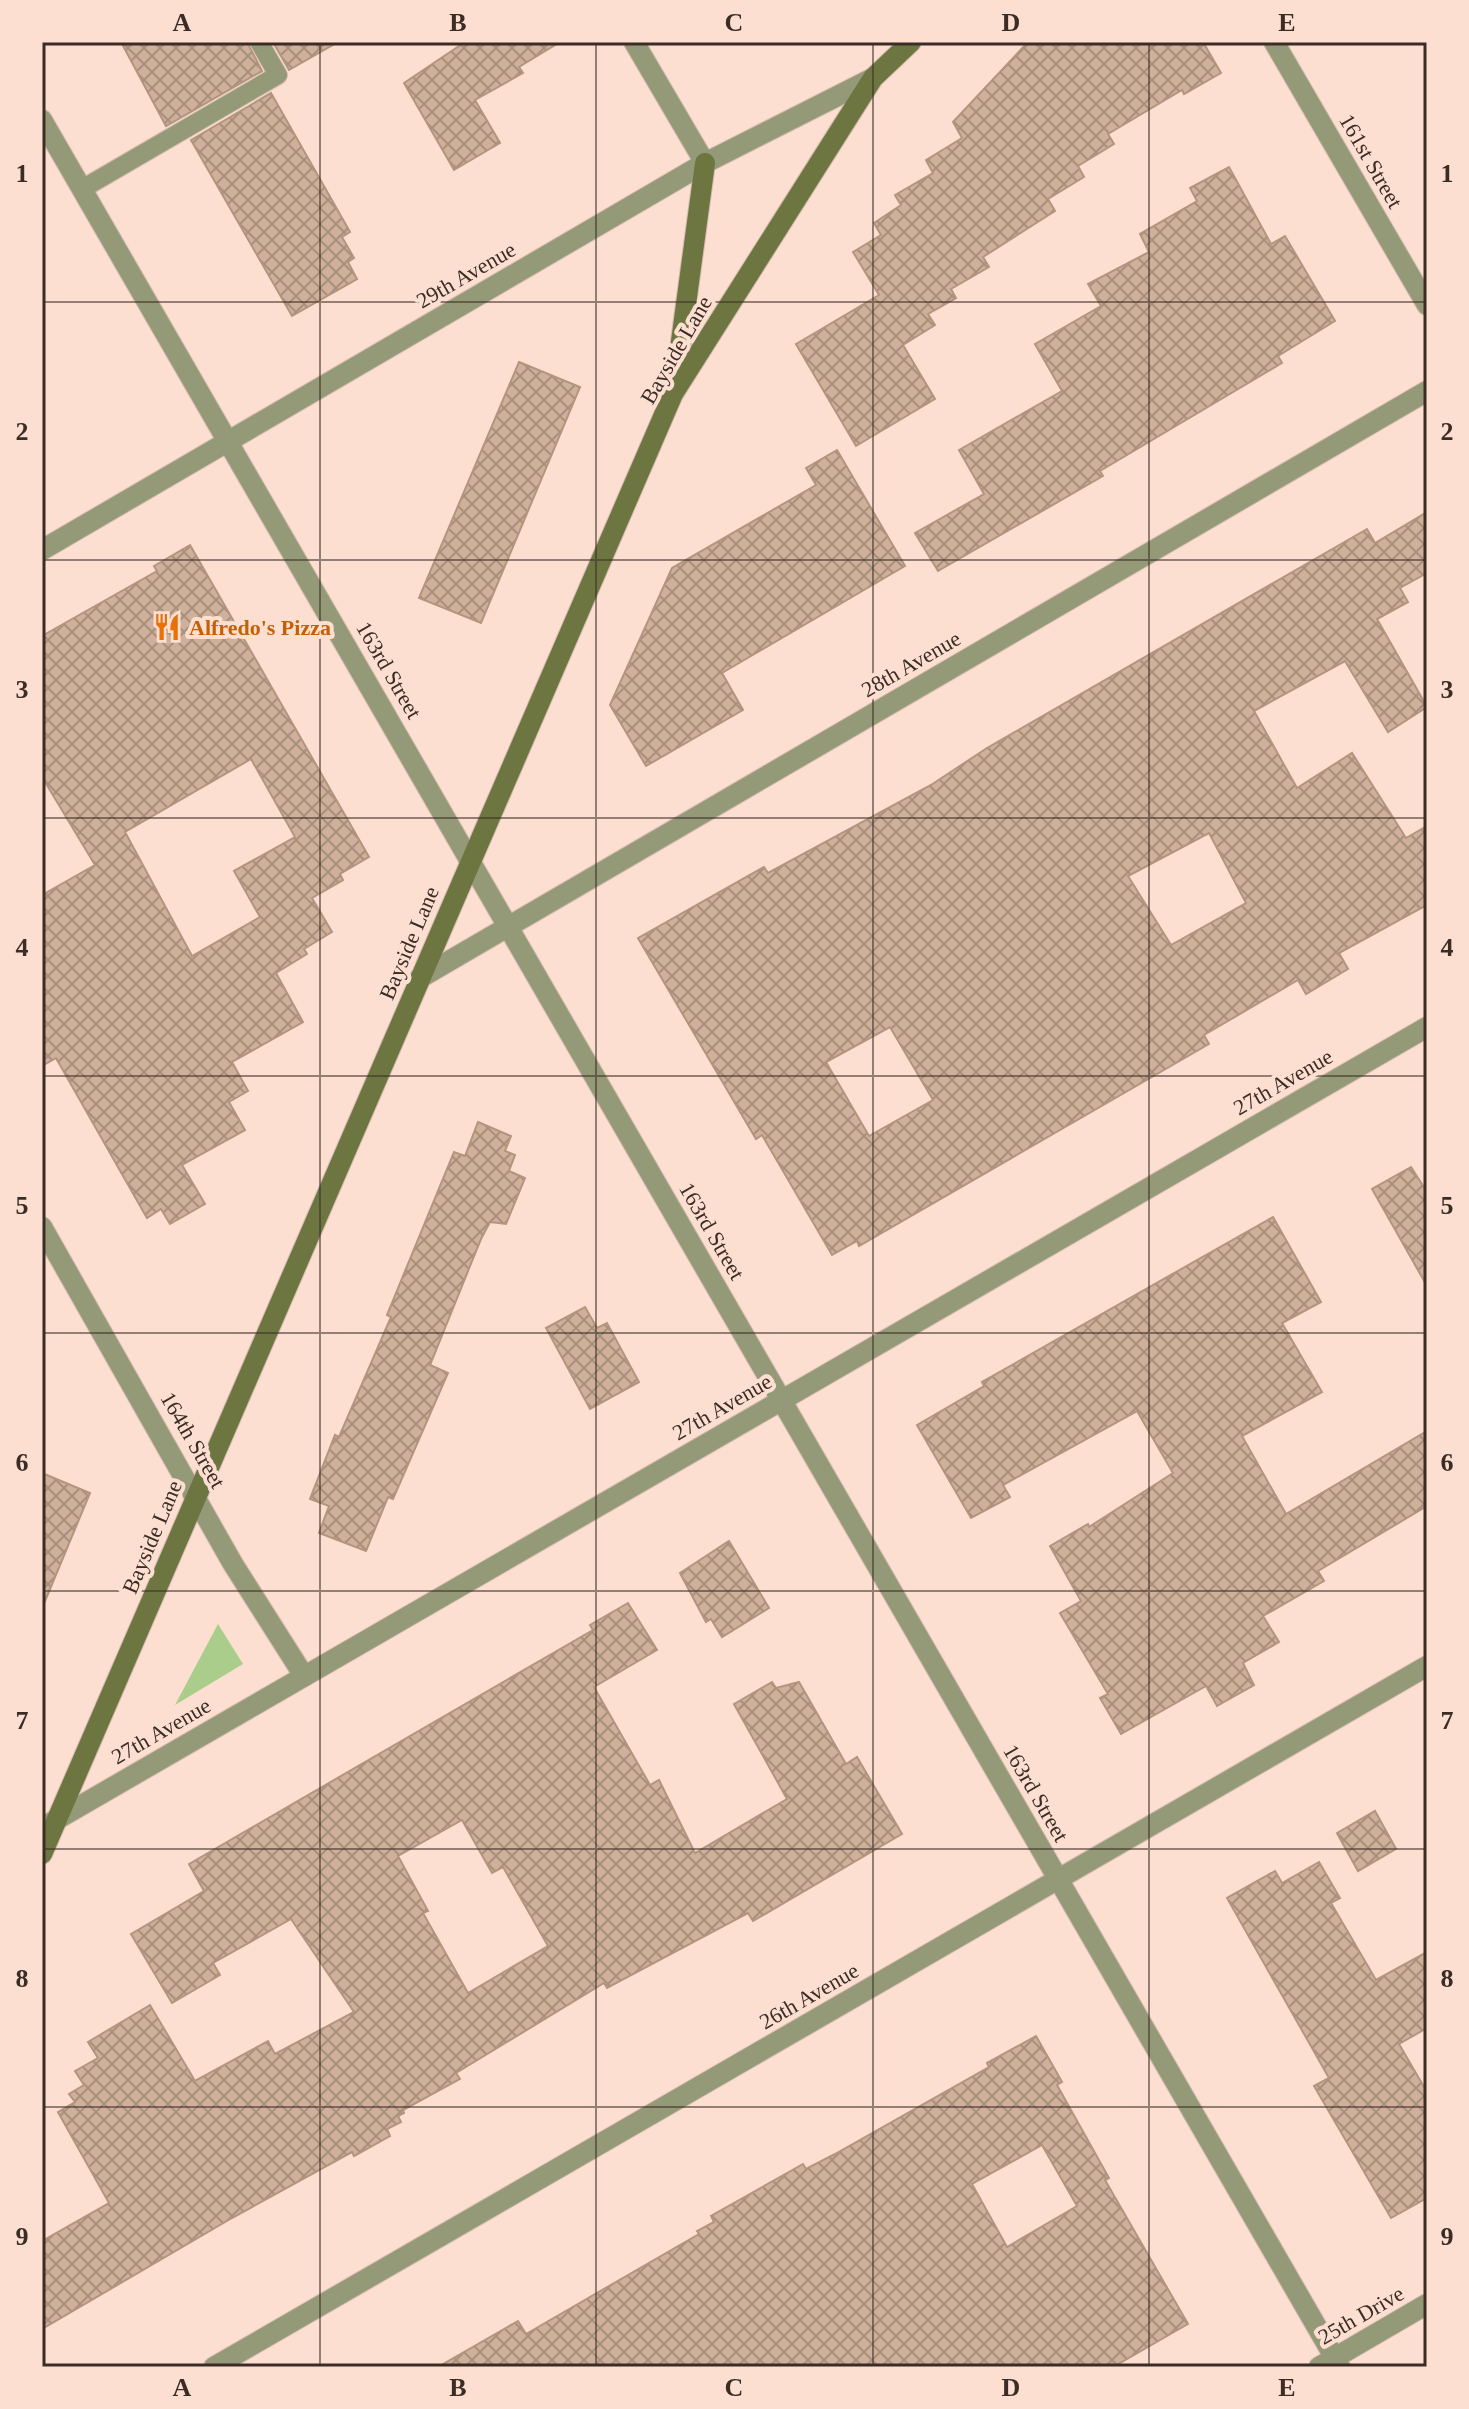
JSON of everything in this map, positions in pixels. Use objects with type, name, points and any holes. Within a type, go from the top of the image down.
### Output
[{"type":"street","points":[[634,42],[705,163],[673,394]]},
{"type":"street","name":"29th Avenue","points":[[42,550],[705,163],[873,78],[911,42]]},
{"type":"street","name":"161st Street","points":[[1274,42],[1427,305]]},
{"type":"street","name":"Bayside Lane","points":[[42,1854],[49,1824],[196,1494],[673,394],[873,78]]},
{"type":"street","name":"163rd Street","points":[[42,120],[1058,1880],[1331,2364]]},
{"type":"street","name":"28th Avenue","points":[[420,978],[1427,391]]},
{"type":"street","name":"27th Avenue","points":[[49,1824],[1427,1027]]},
{"type":"street","name":"164th Street","points":[[42,1227],[233,1564],[304,1676]]},
{"type":"street","name":"26th Avenue","points":[[214,2367],[1427,1666]]},
{"type":"street","name":"25th Drive","points":[[1331,2364],[1427,2304]]},
{"type":"lane","points":[[82,189],[278,75],[259,42]]},
{"type":"green space","points":[[218,1624],[243,1664],[175,1705]]},
{"type":"building","points":[[121,42],[247,42],[262,71],[166,126]]},
{"type":"building","points":[[273,42],[338,42],[289,70]]},
{"type":"building","points":[[465,42],[560,42],[519,67],[523,73],[475,100],[500,143],[454,170],[404,83]]},
{"type":"building","points":[[1028,42],[1203,42],[1221,73],[1184,94],[1182,90],[1108,134],[1114,144],[1078,166],[1084,177],[1048,199],[1055,211],[983,257],[989,267],[951,289],[956,298],[928,314],[935,325],[903,345],[935,399],[856,446],[796,344],[879,295],[853,252],[881,235],[874,223],[901,205],[895,195],[933,173],[926,160],[962,138],[953,122]]},
{"type":"building","points":[[271,93],[350,232],[342,237],[354,258],[348,262],[357,279],[292,316],[191,140]]},
{"type":"building","points":[[1229,167],[1271,244],[1285,236],[1335,321],[1278,356],[1282,363],[1100,471],[1103,476],[938,571],[915,533],[984,494],[959,450],[1062,391],[1035,344],[1101,306],[1088,284],[1149,252],[1140,234],[1197,201],[1190,188]]},
{"type":"building","points":[[519,362],[580,387],[481,623],[419,598]]},
{"type":"building","points":[[837,450],[905,566],[722,673],[743,710],[646,766],[610,705],[672,568],[816,485],[806,468]]},
{"type":"building","points":[[1427,512],[1427,573],[1400,588],[1408,602],[1377,619],[1427,707],[1388,732],[1345,661],[1254,711],[1297,788],[1352,753],[1406,838],[1427,826],[1427,905],[1339,953],[1348,969],[1306,994],[1298,980],[1204,1035],[1209,1044],[859,1246],[857,1241],[832,1255],[762,1135],[756,1139],[638,938],[764,867],[768,873],[931,785],[987,748],[1367,529],[1375,543]],"holes":[[[1209,833],[1246,903],[1171,945],[1128,876]],[[890,1027],[933,1100],[869,1136],[826,1062]]]},
{"type":"building","points":[[190,545],[369,857],[340,874],[343,880],[312,898],[332,932],[304,949],[307,954],[276,973],[303,1022],[232,1062],[248,1091],[229,1102],[245,1130],[182,1165],[205,1204],[170,1224],[161,1209],[147,1218],[56,1058],[42,1066],[42,895],[95,865],[42,777],[42,636],[157,571],[154,566]],"holes":[[[251,759],[295,837],[234,871],[260,917],[192,956],[125,832]]]},
{"type":"building","points":[[478,1122],[511,1136],[505,1151],[515,1155],[509,1171],[525,1178],[506,1224],[490,1222],[481,1239],[430,1365],[448,1373],[393,1499],[388,1497],[366,1551],[319,1533],[329,1506],[310,1499],[335,1435],[339,1437],[391,1317],[387,1315],[454,1152],[465,1156]]},
{"type":"building","points":[[1411,1167],[1427,1192],[1427,1286],[1372,1189]]},
{"type":"building","points":[[1273,1217],[1321,1302],[1282,1323],[1322,1392],[1242,1436],[1286,1514],[1427,1431],[1427,1506],[1318,1571],[1324,1581],[1263,1616],[1279,1642],[1243,1663],[1254,1685],[1217,1706],[1206,1686],[1121,1734],[1100,1698],[1108,1694],[1060,1613],[1081,1601],[1050,1546],[1088,1524],[1089,1527],[1173,1473],[1137,1411],[1003,1485],[1010,1497],[971,1518],[917,1425],[984,1386],[982,1382]]},
{"type":"building","points":[[585,1307],[597,1328],[607,1323],[639,1382],[590,1409],[546,1328]]},
{"type":"building","points":[[42,1473],[90,1493],[43,1606],[42,1606]]},
{"type":"building","points":[[729,1541],[769,1608],[722,1637],[711,1619],[706,1622],[680,1573]]},
{"type":"building","points":[[628,1603],[657,1650],[594,1687],[650,1785],[659,1780],[695,1853],[787,1799],[734,1704],[772,1682],[776,1688],[799,1682],[846,1764],[857,1757],[902,1834],[753,1921],[748,1913],[607,1988],[604,1983],[456,2073],[460,2079],[403,2110],[404,2113],[398,2116],[401,2122],[387,2129],[390,2136],[354,2156],[352,2152],[232,2218],[42,2329],[42,2241],[109,2203],[58,2112],[75,2102],[69,2094],[84,2085],[75,2071],[98,2058],[88,2042],[150,2005],[195,2081],[268,2041],[275,2054],[354,2012],[291,1919],[213,1963],[220,1975],[172,2003],[131,1934],[204,1891],[189,1864],[593,1630],[590,1625]],"holes":[[[462,1820],[492,1873],[503,1867],[548,1946],[468,1993],[423,1913],[428,1911],[398,1856]]]},
{"type":"building","points":[[1375,1811],[1396,1849],[1358,1871],[1337,1833]]},
{"type":"building","points":[[1319,1862],[1340,1898],[1331,1903],[1376,1980],[1427,1952],[1427,2028],[1399,2044],[1427,2092],[1427,2198],[1391,2218],[1314,2086],[1329,2078],[1227,1898],[1275,1871],[1282,1883]]},
{"type":"building","points":[[1036,2036],[1062,2082],[1057,2085],[1109,2178],[1105,2180],[1188,2324],[1113,2367],[438,2367],[518,2321],[526,2334],[699,2234],[697,2231],[714,2222],[711,2216],[803,2164],[806,2169],[835,2154],[989,2067],[987,2063]],"holes":[[[1042,2145],[1077,2206],[1007,2247],[972,2184]]]},
{"type":"place","name":"Alfredo's Pizza","points":[[167,627]]}]
